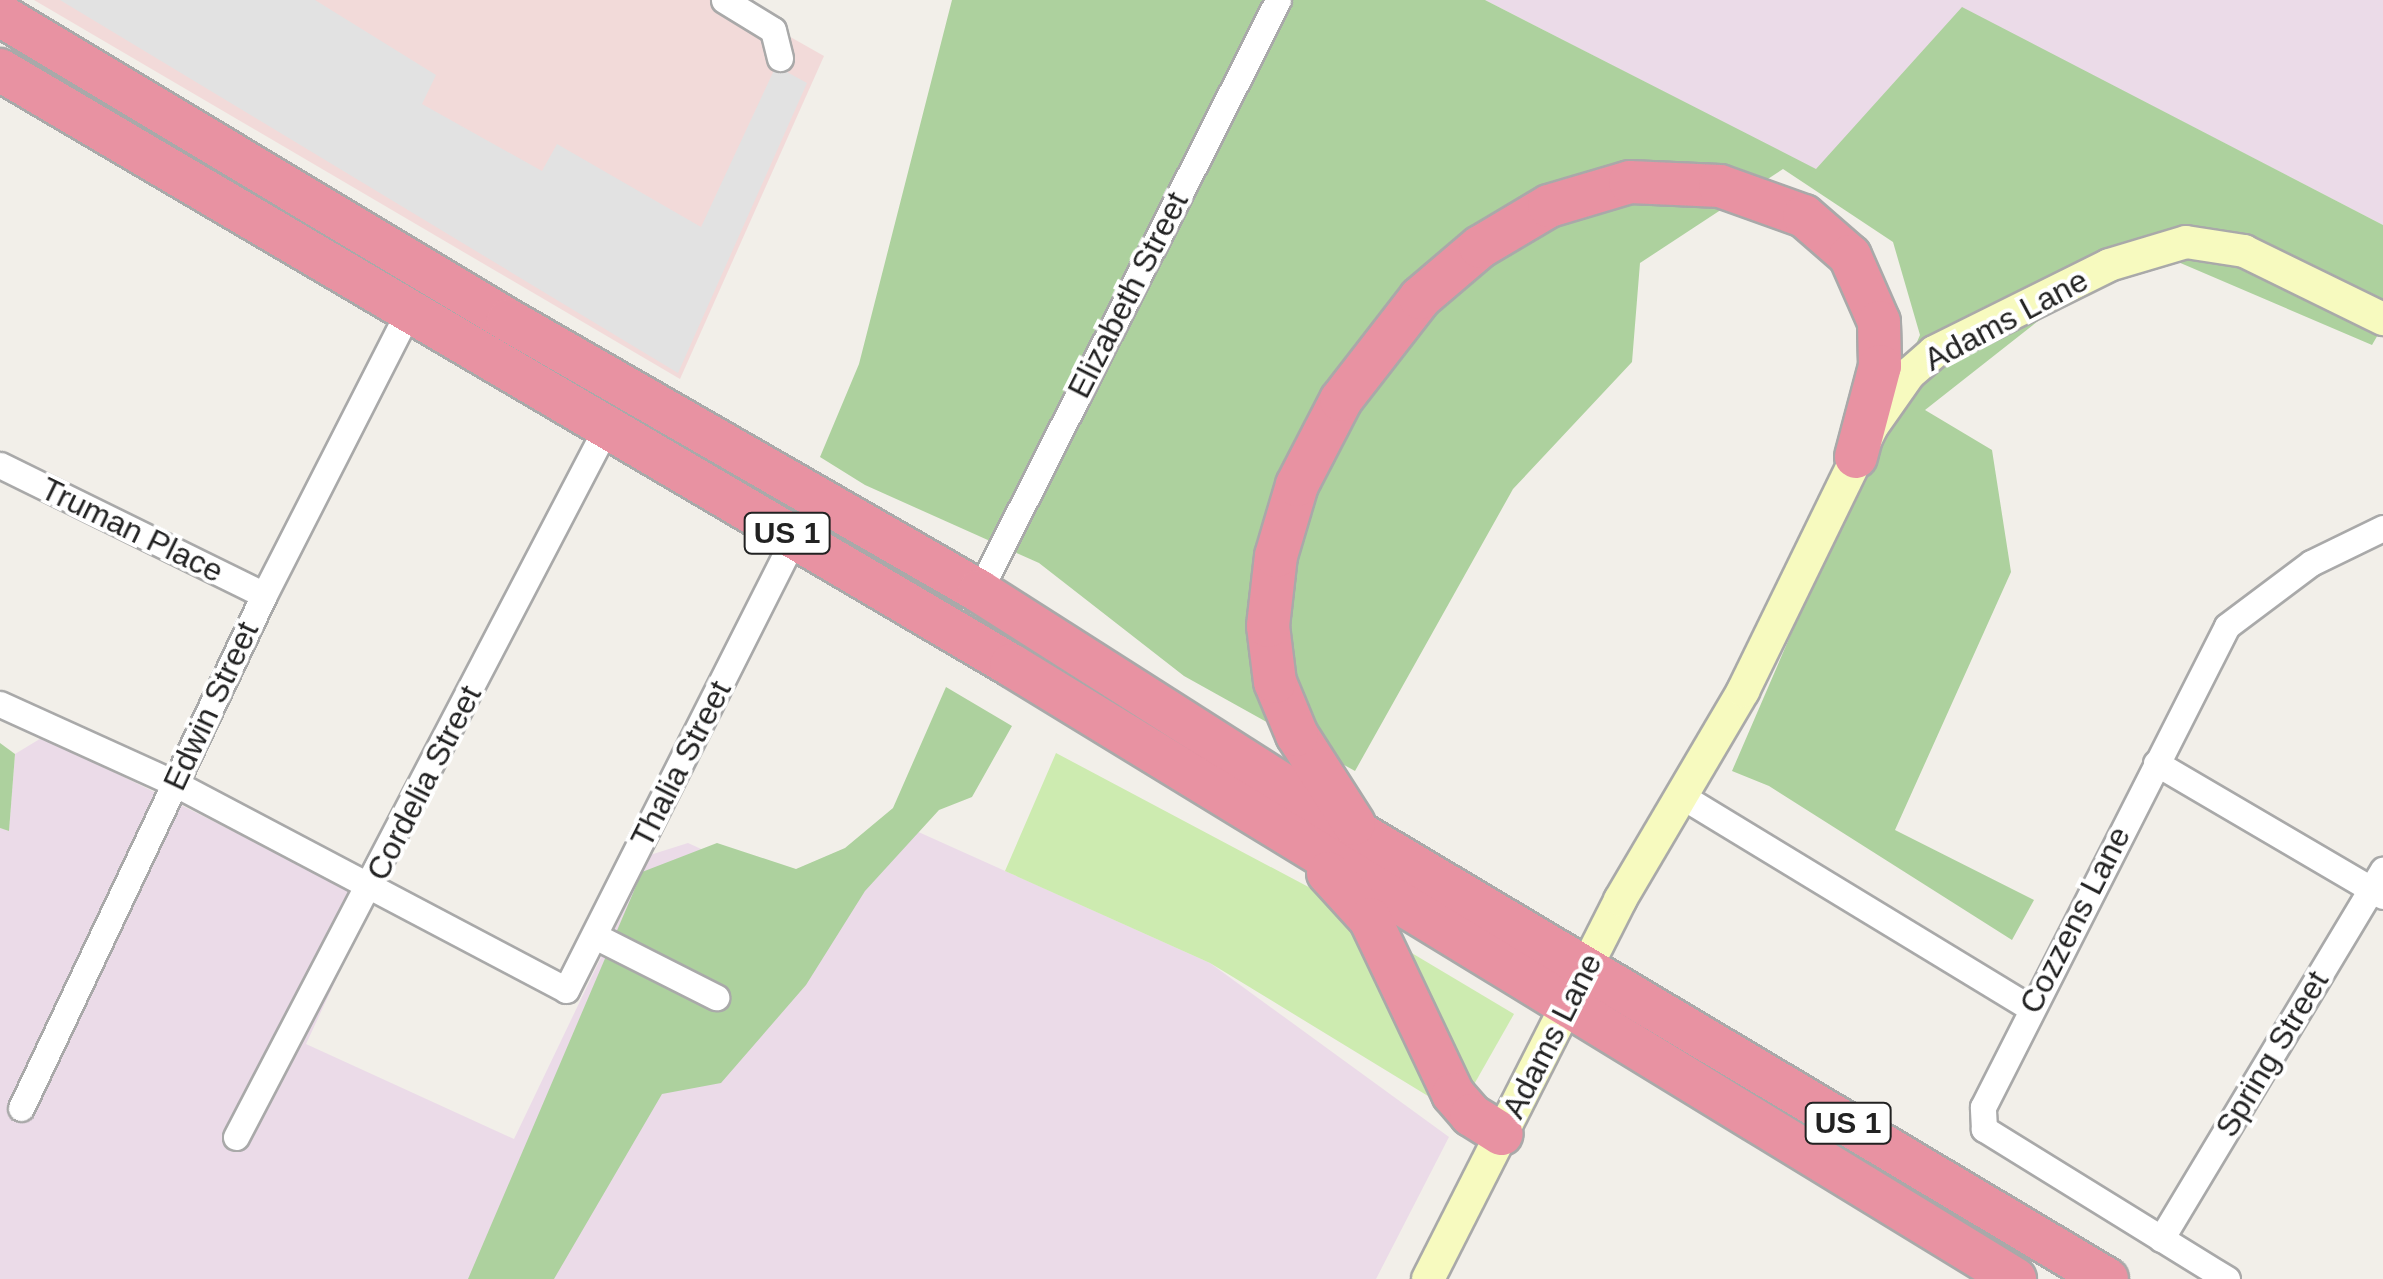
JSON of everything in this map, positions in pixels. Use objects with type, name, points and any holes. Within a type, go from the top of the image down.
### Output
[{"type":"highway","name":"US 1","points":[[0,15],[508,320],[978,590],[1359,833],[2012,1278]]},
{"type":"highway","name":"US 1","points":[[0,70],[410,309],[1284,832],[1579,985],[2107,1279]]},
{"type":"highway","points":[[1359,833],[1297,735],[1276,682],[1268,626],[1276,556],[1297,486],[1340,400],[1412,308],[1480,248],[1548,206],[1630,182],[1720,186],[1804,216],[1850,256],[1879,322],[1880,366],[1856,458]]},
{"type":"highway","points":[[1284,832],[1363,909],[1453,1094],[1502,1134]]},
{"type":"street","points":[[724,0],[773,30],[780,58]]},
{"type":"street","name":"Elizabeth Street","points":[[978,590],[1278,0]]},
{"type":"street","name":"Adams Lane","points":[[1428,1279],[1620,900],[1685,798],[1856,458],[1898,390],[1934,352],[2156,247],[2202,241],[2230,246],[2383,318]]},
{"type":"street","name":"Edwin Street","points":[[22,1108],[264,595],[410,309]]},
{"type":"street","name":"Cordelia Street","points":[[236,1136],[371,886],[607,426]]},
{"type":"street","name":"Truman Place","points":[[0,465],[264,595]]},
{"type":"street","name":"Cozzens Lane","points":[[2226,1279],[1984,1129],[1983,1107],[2226,626],[2247,605],[2311,563],[2383,528]]},
{"type":"street","name":"Thalia Street","points":[[371,886],[566,990],[794,538]]},
{"type":"street","points":[[0,704],[174,783],[371,886]]},
{"type":"street","points":[[2156,763],[2379,884]]},
{"type":"street","points":[[1685,798],[2030,1008]]},
{"type":"street","name":"Spring Street","points":[[2161,1239],[2379,884]]},
{"type":"street","points":[[594,936],[716,997]]},
{"type":"shaded area","points":[[34,0],[725,0],[824,56],[680,379]]},
{"type":"shaded area","points":[[60,0],[315,0],[436,75],[422,104],[542,171],[557,144],[701,227],[776,66],[807,83],[678,373]]},
{"type":"shaded area","points":[[1485,0],[2383,0],[2383,225],[1962,8],[1816,170]]},
{"type":"shaded area","points":[[43,737],[373,900],[306,1044],[514,1139],[650,855],[688,843],[830,908],[914,830],[1210,963],[1449,1137],[1376,1279],[0,1279],[0,828],[9,830],[15,754]]},
{"type":"green space","points":[[952,0],[1485,0],[1816,169],[1962,7],[2383,225],[2383,326],[2372,345],[2136,244],[1925,410],[1992,450],[2011,572],[1895,830],[2034,900],[2012,940],[1769,786],[1732,771],[1920,335],[1893,242],[1783,169],[1640,263],[1632,362],[1513,489],[1355,771],[1184,676],[1039,563],[865,485],[820,457],[859,364]]},
{"type":"green space","points":[[946,687],[1012,726],[972,797],[939,810],[865,891],[806,985],[721,1083],[662,1094],[554,1279],[468,1279],[642,872],[717,843],[796,869],[845,848],[893,808]]},
{"type":"green space","points":[[0,743],[15,754],[9,831],[0,828]]},
{"type":"green space","points":[[1056,753],[1348,908],[1428,1096],[1210,963],[1005,871]]},
{"type":"green space","points":[[1405,949],[1514,1014],[1472,1088]]}]
